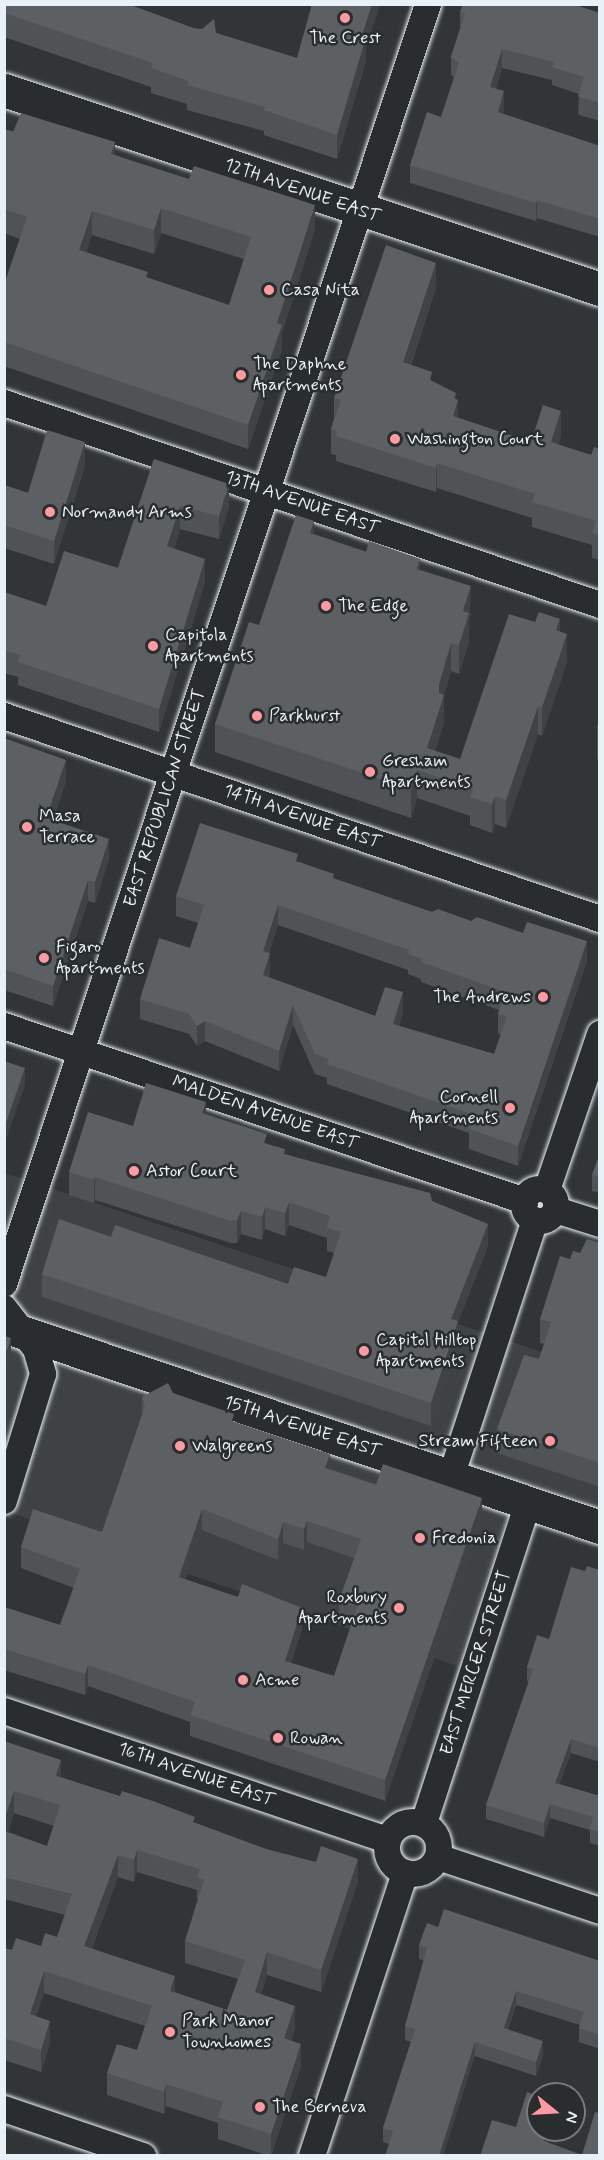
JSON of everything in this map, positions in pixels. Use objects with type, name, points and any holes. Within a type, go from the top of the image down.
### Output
[{"type":"street","name":"EAST REPUBLICAN STREET","points":[[4,1284],[84,1052],[265,490],[428,4]]},
{"type":"street","name":"12TH AVENUE EAST","points":[[4,90],[360,211],[600,289]]},
{"type":"street","name":"13TH AVENUE EAST","points":[[4,403],[600,605]]},
{"type":"street","name":"14TH AVENUE EAST","points":[[4,716],[600,919]]},
{"type":"street","name":"MALDEN AVENUE EAST","points":[[4,1026],[600,1224]]},
{"type":"street","points":[[451,1477],[600,1034]]},
{"type":"street","points":[[4,1308],[15,1329],[42,1364],[43,1384],[4,1501]]},
{"type":"street","name":"15TH AVENUE EAST","points":[[15,1329],[600,1527]]},
{"type":"street","name":"EAST MERCER STREET","points":[[424,1823],[528,1503]]},
{"type":"street","name":"16TH AVENUE EAST","points":[[4,1711],[388,1840]]},
{"type":"street","points":[[424,1823],[437,1836],[438,1857],[429,1869],[405,1873],[389,1860],[388,1840],[401,1824],[424,1823]]},
{"type":"street","points":[[438,1857],[600,1911]]},
{"type":"street","points":[[312,2156],[405,1873]]},
{"type":"street","points":[[4,2109],[143,2156]]},
{"type":"shaded area","points":[[5,1173],[599,1371],[599,1505],[519,1479],[457,1666],[5,1511]]},
{"type":"building","points":[[4,4],[128,4],[193,28],[202,29],[214,19],[216,33],[297,58],[312,4],[372,4],[362,35],[366,37],[337,135],[264,110],[265,107],[187,85],[189,81],[151,68],[153,63],[4,13]]},
{"type":"building","points":[[463,4],[572,4],[600,13],[600,103],[578,96],[584,77],[552,67],[554,62],[502,49],[490,87],[504,91],[498,112],[600,146],[600,219],[537,200],[536,203],[410,165],[427,112],[441,117],[459,63],[451,57],[465,14],[460,12]]},
{"type":"building","points":[[21,113],[115,142],[111,154],[189,179],[194,166],[315,205],[277,323],[282,325],[248,425],[4,342],[4,285],[27,217],[4,209],[4,129],[13,132]],"holes":[[[161,208],[251,237],[229,305],[146,277],[148,272],[79,250],[92,211],[154,230]]]},
{"type":"building","points":[[386,245],[436,263],[403,362],[432,372],[430,380],[456,393],[454,398],[458,400],[453,416],[531,442],[543,405],[561,411],[551,442],[591,455],[594,447],[600,449],[600,535],[592,533],[596,521],[532,502],[535,494],[437,463],[436,468],[336,436],[337,431],[331,429],[341,400],[334,398]]},
{"type":"building","name":"Normandy Arms","points":[[47,430],[85,442],[54,541],[4,525],[4,485],[28,493]]},
{"type":"building","points":[[154,459],[229,484],[219,516],[180,506],[167,546],[205,559],[159,709],[18,662],[20,655],[4,650],[4,592],[46,606],[64,551],[118,568]]},
{"type":"building","points":[[296,515],[314,521],[310,533],[366,552],[369,541],[420,559],[417,569],[471,586],[463,611],[469,613],[459,645],[451,643],[439,684],[439,693],[444,695],[427,748],[460,759],[509,614],[535,622],[539,612],[560,619],[556,630],[567,634],[542,707],[538,706],[506,800],[495,796],[492,804],[470,797],[473,789],[417,770],[411,789],[215,724],[249,622],[259,625]]},
{"type":"building","points":[[4,738],[66,760],[46,818],[109,839],[95,882],[88,880],[53,986],[4,969]]},
{"type":"building","points":[[200,823],[298,854],[296,861],[334,874],[333,878],[432,912],[438,909],[471,921],[477,917],[523,933],[527,922],[587,941],[518,1146],[469,1129],[474,1115],[327,1064],[329,1059],[315,1054],[293,1005],[279,1051],[205,1021],[197,1026],[189,1014],[140,999],[159,938],[190,948],[204,905],[176,896]],"holes":[[[278,905],[409,950],[408,954],[422,959],[421,962],[505,992],[498,1014],[507,1016],[494,1054],[393,1024],[403,992],[385,987],[375,1016],[263,975],[270,953],[263,951]]]},
{"type":"building","points":[[4,1061],[25,1068],[4,1129]]},
{"type":"building","points":[[146,1083],[206,1102],[202,1113],[267,1134],[264,1143],[285,1149],[284,1154],[430,1193],[432,1201],[488,1224],[451,1319],[458,1321],[431,1403],[42,1274],[59,1219],[111,1237],[115,1225],[288,1284],[294,1267],[326,1277],[341,1232],[327,1228],[330,1216],[289,1202],[285,1213],[265,1207],[262,1217],[241,1211],[237,1220],[231,1221],[95,1177],[94,1180],[69,1172],[88,1112],[133,1126]]},
{"type":"building","points":[[600,1153],[600,1177],[592,1175]]},
{"type":"building","points":[[587,1239],[600,1243],[600,1463],[497,1429],[524,1355],[539,1359],[551,1322],[540,1319],[560,1256],[570,1259],[573,1251],[580,1253]]},
{"type":"building","points":[[4,1336],[11,1338],[4,1358]]},
{"type":"building","points":[[168,1383],[173,1393],[234,1414],[232,1421],[330,1454],[325,1468],[376,1485],[383,1464],[482,1498],[385,1780],[190,1715],[195,1702],[88,1665],[85,1674],[4,1649],[4,1607],[60,1625],[80,1569],[21,1547],[33,1509],[102,1532],[145,1406],[142,1397]],"holes":[[[202,1509],[278,1539],[283,1522],[304,1529],[307,1521],[361,1539],[339,1601],[357,1607],[334,1676],[285,1661],[302,1608],[242,1584],[238,1597],[179,1577]]]},
{"type":"building","points":[[587,1566],[600,1570],[600,1748],[571,1739],[555,1783],[600,1796],[600,1832],[590,1829],[593,1817],[550,1804],[544,1823],[486,1805],[533,1669],[527,1667],[537,1635],[549,1639],[571,1567],[585,1571]]},
{"type":"building","points":[[4,1741],[61,1760],[56,1776],[120,1796],[122,1791],[153,1801],[195,1817],[193,1822],[266,1849],[316,1862],[321,1846],[358,1859],[321,1970],[267,1952],[255,1992],[295,2006],[284,2038],[301,2044],[271,2134],[218,2117],[223,2102],[166,2084],[164,2092],[107,2073],[117,2044],[137,2050],[152,2006],[44,1971],[30,2014],[50,2021],[41,2050],[4,2038],[4,1948],[12,1950],[16,1938],[41,1946],[45,1933],[57,1937],[72,1894],[4,1877],[4,1831],[47,1846],[60,1805],[14,1791],[4,1820]],"holes":[[[137,1850],[200,1869],[197,1877],[204,1880],[185,1941],[245,1960],[227,2010],[170,1991],[175,1976],[84,1946],[118,1855],[134,1860]]]},
{"type":"building","points":[[444,1909],[600,1961],[600,2035],[579,2028],[584,2012],[516,1991],[504,2028],[543,2041],[536,2062],[475,2042],[439,2156],[385,2156],[393,2131],[383,2128],[415,2029],[405,2026],[427,1948],[419,1945],[427,1923],[438,1927]]},
{"type":"building","points":[[526,2095],[526,2142],[547,2142],[582,2155],[595,2112],[600,2113],[600,2156],[480,2156],[492,2120],[516,2127]]},
{"type":"place","name":"The Crest","points":[[345,18]]},
{"type":"place","name":"Casa Nita","points":[[269,290]]},
{"type":"place","name":"The Daphne Apartments","points":[[241,375]]},
{"type":"place","name":"Washington Court","points":[[395,439]]},
{"type":"place","name":"Normandy Arms","points":[[50,512]]},
{"type":"place","name":"The Edge","points":[[326,606]]},
{"type":"place","name":"Capitola Apartments","points":[[153,646]]},
{"type":"place","name":"Parkhurst","points":[[257,716]]},
{"type":"place","name":"Gresham Apartments","points":[[370,772]]},
{"type":"place","name":"Masa Terrace","points":[[27,827]]},
{"type":"place","name":"Figaro Apartments","points":[[44,958]]},
{"type":"place","name":"The Andrews","points":[[543,997]]},
{"type":"place","name":"Cornell Apartments","points":[[510,1108]]},
{"type":"place","name":"Astor Court","points":[[134,1171]]},
{"type":"place","name":"Capitol Hilltop Apartments","points":[[364,1351]]},
{"type":"place","name":"Stream Fifteen","points":[[550,1441]]},
{"type":"place","name":"Walgreens","points":[[180,1446]]},
{"type":"place","name":"Fredonia","points":[[420,1538]]},
{"type":"place","name":"Roxbury Apartments","points":[[399,1608]]},
{"type":"place","name":"Acme","points":[[243,1680]]},
{"type":"place","name":"Rowan","points":[[278,1738]]},
{"type":"place","name":"Park Manor Townhomes","points":[[170,2032]]},
{"type":"place","name":"The Berneva","points":[[260,2107]]}]
